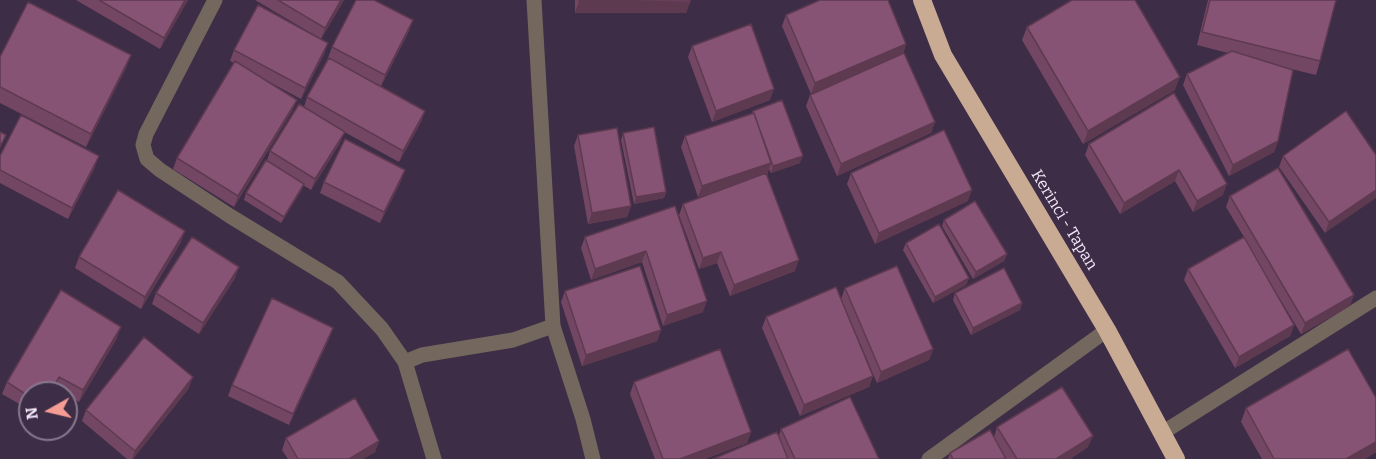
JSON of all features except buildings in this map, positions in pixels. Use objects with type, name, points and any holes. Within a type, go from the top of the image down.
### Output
[{"type":"highway","name":"Kerinci - Tapan","points":[[922,0],[944,55],[1107,330],[1176,459]]},
{"type":"street","points":[[215,0],[146,134],[143,145],[147,159],[230,216],[338,282],[382,329],[405,362],[434,459]]},
{"type":"street","points":[[534,0],[553,326],[583,419],[593,459]]},
{"type":"street","points":[[1162,433],[1376,298]]},
{"type":"street","points":[[405,362],[422,355],[513,340],[553,326]]},
{"type":"street","points":[[929,459],[1107,330]]}]
